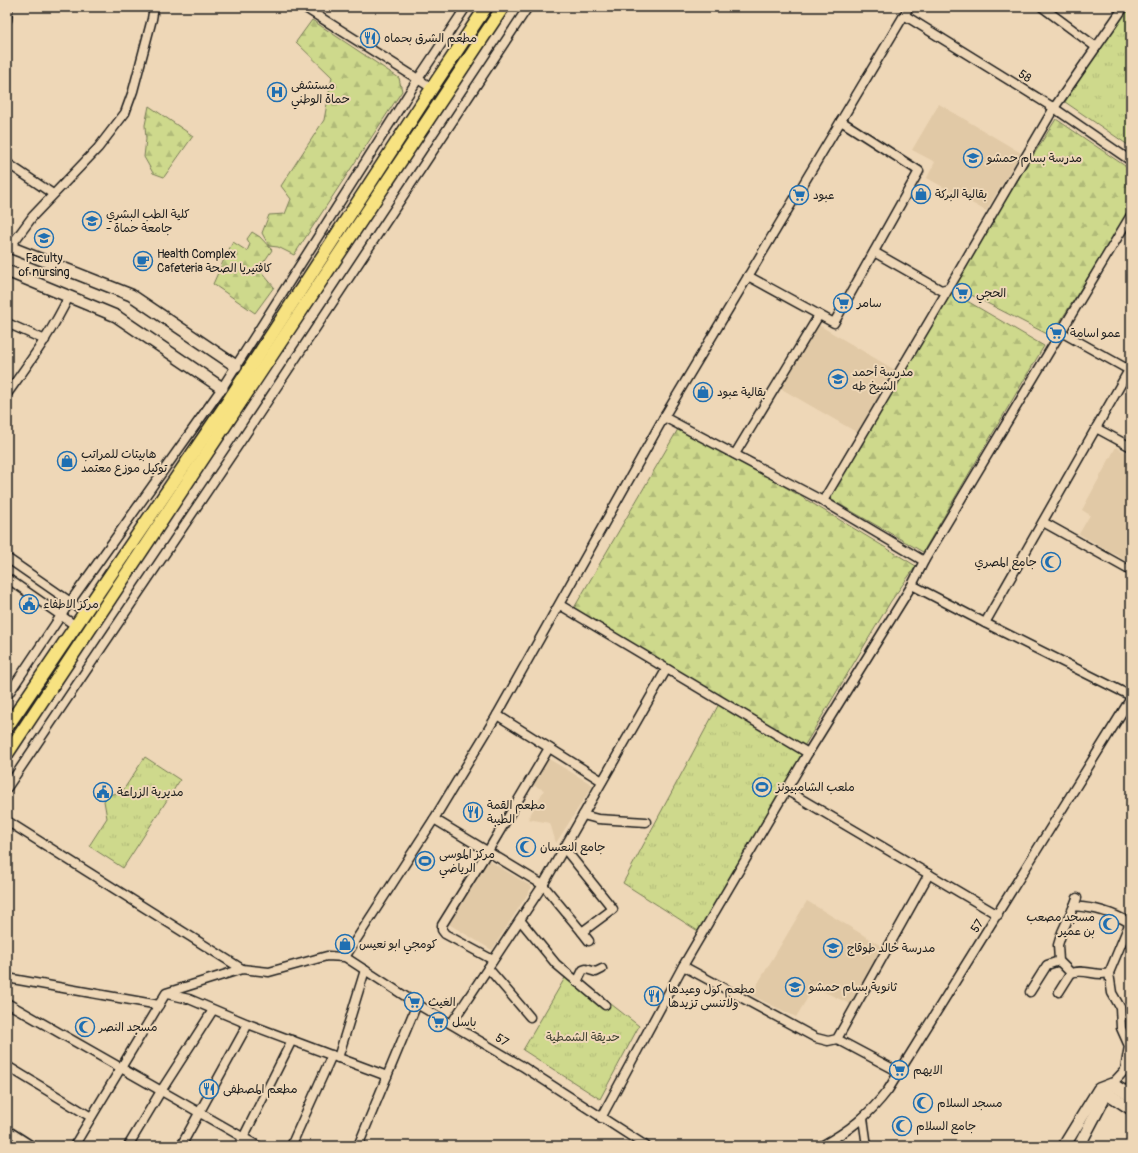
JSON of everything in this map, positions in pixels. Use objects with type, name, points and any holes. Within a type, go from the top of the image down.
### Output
[{"type":"main road","points":[[7,727],[229,400],[486,7]]},
{"type":"main road","points":[[7,754],[502,7]]},
{"type":"main road","points":[[8,246],[131,295],[236,366]]},
{"type":"main road","points":[[7,271],[116,316],[222,388]]},
{"type":"main road","points":[[1064,1146],[1099,1089],[1109,1088],[1129,1092]]},
{"type":"main road","points":[[1109,1088],[1131,1109]]},
{"type":"main road","points":[[1080,1146],[1109,1088]]},
{"type":"street","points":[[7,20],[8,7]]},
{"type":"street","points":[[8,246],[53,194],[98,148],[125,113],[133,92],[154,7]]},
{"type":"street","points":[[304,7],[432,88]]},
{"type":"street","points":[[7,696],[70,602],[222,388],[418,79],[466,7]]},
{"type":"street","points":[[7,788],[235,450],[528,7]]},
{"type":"street","points":[[74,1146],[166,993],[242,970],[269,972],[327,956],[345,957],[434,819],[497,715],[664,417],[909,7]]},
{"type":"street","points":[[1042,7],[1096,47]]},
{"type":"street","points":[[822,501],[1054,108],[1124,7]]},
{"type":"street","name":"58","points":[[904,15],[1054,108],[1131,161]]},
{"type":"street","points":[[748,276],[834,323],[919,171],[841,121]]},
{"type":"street","points":[[7,163],[53,194]]},
{"type":"street","points":[[601,1118],[683,966],[786,790],[912,585],[924,561],[1131,215]]},
{"type":"street","points":[[874,252],[941,290],[949,288]]},
{"type":"street","points":[[7,394],[45,340],[62,312],[69,296]]},
{"type":"street","points":[[735,454],[819,315]]},
{"type":"street","points":[[7,323],[45,340]]},
{"type":"street","points":[[984,623],[1130,371],[1061,332]]},
{"type":"street","points":[[664,417],[822,501],[924,561]]},
{"type":"street","points":[[1096,428],[1131,447]]},
{"type":"street","points":[[1043,522],[1131,572]]},
{"type":"street","points":[[7,558],[85,612]]},
{"type":"street","points":[[7,578],[76,626]]},
{"type":"street","points":[[912,585],[1131,697]]},
{"type":"street","points":[[560,605],[808,754]]},
{"type":"street","points":[[451,1024],[543,885],[666,670]]},
{"type":"street","name":"57","points":[[821,1146],[841,1136],[863,1118],[880,1100],[900,1072],[1131,697]]},
{"type":"street","points":[[497,715],[602,781]]},
{"type":"street","points":[[493,960],[445,934],[442,930],[442,925],[549,748]]},
{"type":"street","points":[[786,790],[998,915]]},
{"type":"street","points":[[583,815],[598,819],[646,822]]},
{"type":"street","points":[[434,819],[543,885],[589,941]]},
{"type":"street","points":[[7,820],[242,970]]},
{"type":"street","points":[[564,848],[613,908],[582,932]]},
{"type":"street","points":[[837,1039],[930,874]]},
{"type":"street","points":[[1071,973],[1059,961],[1058,945],[1077,898]]},
{"type":"street","points":[[1074,906],[1092,907],[1108,912],[1130,922],[1109,973],[1112,993],[1120,1007],[1121,1028],[1129,1046],[1125,1070],[1109,1088]]},
{"type":"street","points":[[520,920],[556,964],[605,1005]]},
{"type":"street","name":"57","points":[[345,957],[418,1004],[522,1066],[646,1146]]},
{"type":"street","points":[[1030,992],[1047,965],[1059,961]]},
{"type":"street","points":[[683,966],[816,1038],[828,1041],[837,1039],[900,1072]]},
{"type":"street","points":[[488,968],[530,1017]]},
{"type":"street","points":[[577,982],[583,970],[586,969],[596,972],[602,969]]},
{"type":"street","points":[[291,1146],[335,1056],[365,970]]},
{"type":"street","points":[[1059,992],[1071,973],[1078,970],[1102,975],[1109,973]]},
{"type":"street","points":[[7,978],[159,1005]]},
{"type":"street","points":[[166,993],[189,999],[248,1024],[387,1076]]},
{"type":"street","points":[[7,1003],[258,1146]]},
{"type":"street","points":[[358,1146],[418,1004]]},
{"type":"street","points":[[128,1146],[213,1010]]},
{"type":"street","points":[[181,1146],[248,1024]]},
{"type":"street","points":[[239,1146],[292,1040]]},
{"type":"street","points":[[7,1066],[92,1117]]},
{"type":"street","points":[[863,1118],[868,1146]]},
{"type":"street","points":[[7,1130],[32,1146]]},
{"type":"shaded area","name":"مدرسة بسام حمشو","points":[[939,104],[1021,153],[986,211],[927,178],[935,162],[912,150]]},
{"type":"shaded area","name":"مدرسة أحمد الشيخ طه","points":[[817,324],[895,370],[858,433],[780,388]]},
{"type":"shaded area","points":[[1116,447],[1131,455],[1130,563],[1079,534],[1090,515],[1082,510]]},
{"type":"shaded area","points":[[547,758],[593,785],[556,843],[550,823],[528,819],[544,790],[530,784]]},
{"type":"shaded area","points":[[485,858],[532,887],[492,950],[442,920]]},
{"type":"shaded area","points":[[807,901],[883,947],[852,1005],[814,987],[796,1017],[751,995]]},
{"type":"green space","points":[[1126,7],[1131,7],[1131,147],[1065,102]]},
{"type":"green space","points":[[312,20],[399,78],[402,91],[294,255],[278,247],[269,246],[262,233],[269,215],[285,214],[291,199],[281,186],[324,120],[332,77],[296,42]]},
{"type":"green space","points":[[149,106],[193,136],[164,177],[153,173],[144,157],[146,139],[145,125]]},
{"type":"green space","points":[[1056,119],[1131,170],[1131,209],[1051,336],[952,285]]},
{"type":"green space","points":[[252,232],[260,237],[272,250],[259,269],[274,287],[255,313],[213,284],[233,242],[247,251],[250,244],[247,239]]},
{"type":"green space","points":[[950,291],[1044,346],[923,552],[825,496]]},
{"type":"green space","points":[[681,424],[916,566],[891,601],[803,748],[574,608]]},
{"type":"green space","points":[[720,702],[803,755],[698,931],[623,883]]},
{"type":"green space","points":[[145,757],[180,780],[123,868],[89,846],[107,818],[104,801],[107,795],[122,792]]},
{"type":"green space","name":"حديقة الشمطية","points":[[569,971],[639,1026],[600,1099],[523,1050]]},
{"type":"place","name":"مطعم الشرق بحماه","points":[[370,38]]},
{"type":"place","name":"مستشفى حماة الوطني","points":[[277,92]]},
{"type":"place","name":"مدرسة بسام حمشو","points":[[973,158]]},
{"type":"place","name":"بقالية البركة","points":[[921,194]]},
{"type":"place","name":"عبود","points":[[799,195]]},
{"type":"place","name":"كلية الطب البشري - جامعة حماة","points":[[92,221]]},
{"type":"place","name":"Faculty of nursing","points":[[44,238]]},
{"type":"place","name":"Health Complex Cafeteria كافتيريا الصحة","points":[[143,261]]},
{"type":"place","name":"الحجي","points":[[962,293]]},
{"type":"place","name":"سامر","points":[[843,303]]},
{"type":"place","name":"عمو اسامة","points":[[1056,333]]},
{"type":"place","name":"مدرسة أحمد الشيخ طه","points":[[838,379]]},
{"type":"place","name":"بقالية عبود","points":[[703,392]]},
{"type":"place","name":"هابيتات للمراتب توكيل موزع معتمد","points":[[67,461]]},
{"type":"place","name":"جامع المصري","points":[[1051,562]]},
{"type":"place","name":"مركز الاطفاء","points":[[29,604]]},
{"type":"place","name":"ملعب الشامبيونز","points":[[762,787]]},
{"type":"place","name":"مديرية الزراعة","points":[[103,792]]},
{"type":"place","name":"مطعم القمة الطيبة","points":[[473,812]]},
{"type":"place","name":"جامع النعسان","points":[[526,847]]},
{"type":"place","name":"مركز الموسى الرياضي","points":[[425,861]]},
{"type":"place","name":"مسجد مصعب بن عمير","points":[[1109,924]]},
{"type":"place","name":"كومجي ابو نعيس","points":[[345,944]]},
{"type":"place","name":"مدرسة خالد طوقاج","points":[[833,948]]},
{"type":"place","name":"ثانوية بسام حمشو","points":[[795,987]]},
{"type":"place","name":"مطعم كول وعيدها ولاتنسى تزيدها","points":[[654,996]]},
{"type":"place","name":"الغيث","points":[[414,1002]]},
{"type":"place","name":"باسل","points":[[438,1022]]},
{"type":"place","name":"مسجد النصر","points":[[85,1027]]},
{"type":"place","name":"الايهم","points":[[899,1070]]},
{"type":"place","name":"مطعم المصطفى","points":[[209,1089]]},
{"type":"place","name":"مسجد السلام","points":[[923,1103]]},
{"type":"place","name":"جامع السلام","points":[[902,1126]]}]
